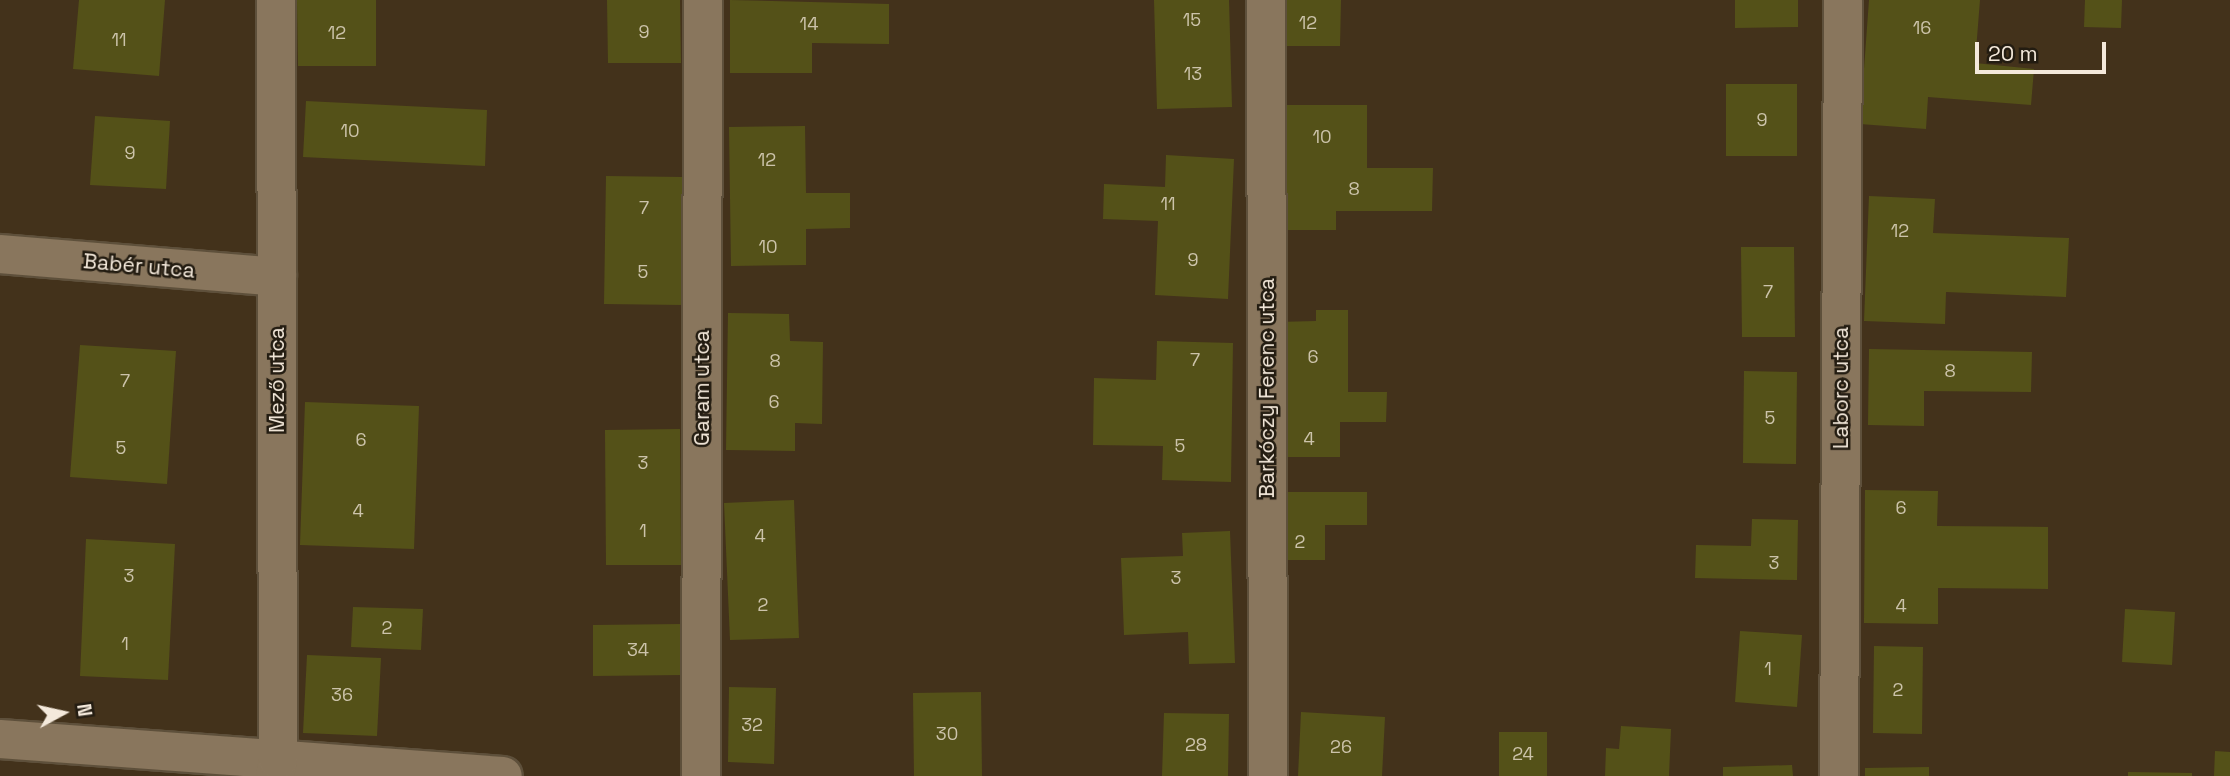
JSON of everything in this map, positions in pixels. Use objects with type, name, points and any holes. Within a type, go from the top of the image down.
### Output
[{"type":"street","name":"Mező utca","points":[[276,0],[277,768]]},
{"type":"street","name":"Garam utca","points":[[701,776],[703,0]]},
{"type":"street","name":"Barkóczy Ferenc utca","points":[[1266,0],[1268,776]]},
{"type":"street","name":"Laborc utca","points":[[1839,776],[1843,0]]},
{"type":"street","name":"Babér utca","points":[[0,254],[277,277]]},
{"type":"street","points":[[0,739],[277,768],[503,776]]},
{"type":"building","points":[[79,0],[165,0],[159,76],[73,69]]},
{"type":"building","points":[[297,0],[376,0],[376,66],[298,66]]},
{"type":"building","points":[[607,0],[680,0],[681,63],[608,63]]},
{"type":"building","points":[[730,0],[889,4],[889,44],[812,43],[812,73],[730,73]]},
{"type":"building","points":[[1154,0],[1229,0],[1232,107],[1157,109]]},
{"type":"building","points":[[1276,0],[1341,0],[1340,46],[1276,46]]},
{"type":"building","points":[[1735,0],[1798,0],[1798,27],[1735,28]]},
{"type":"building","points":[[1869,0],[1980,0],[1975,63],[2034,69],[2031,105],[1928,97],[1926,129],[1860,124]]},
{"type":"building","points":[[2085,0],[2122,0],[2121,28],[2084,27]]},
{"type":"building","points":[[1726,84],[1797,84],[1797,156],[1726,156]]},
{"type":"building","points":[[306,101],[487,110],[485,166],[303,157]]},
{"type":"building","points":[[1276,105],[1367,105],[1367,168],[1433,168],[1432,211],[1336,211],[1336,230],[1276,230]]},
{"type":"building","points":[[95,116],[170,121],[166,189],[90,185]]},
{"type":"building","points":[[805,126],[806,193],[850,193],[850,228],[806,229],[806,265],[731,266],[729,127]]},
{"type":"building","points":[[1166,155],[1234,159],[1228,299],[1155,295],[1158,221],[1103,219],[1104,184],[1165,187]]},
{"type":"building","points":[[606,176],[683,177],[682,305],[604,304]]},
{"type":"building","points":[[1869,196],[1935,199],[1933,233],[2069,238],[2066,297],[1946,292],[1945,324],[1864,321]]},
{"type":"building","points":[[1741,247],[1794,247],[1795,337],[1742,337]]},
{"type":"building","points":[[1316,310],[1348,310],[1348,392],[1387,392],[1386,422],[1340,422],[1340,457],[1277,457],[1277,322],[1316,321]]},
{"type":"building","points":[[728,313],[789,314],[790,341],[823,342],[822,424],[795,423],[795,451],[726,450]]},
{"type":"building","points":[[1157,341],[1233,343],[1231,482],[1162,480],[1163,446],[1093,445],[1094,378],[1156,380]]},
{"type":"building","points":[[80,345],[176,351],[167,484],[70,477]]},
{"type":"building","points":[[1869,349],[2032,352],[2031,392],[1924,391],[1924,426],[1868,425]]},
{"type":"building","points":[[1744,371],[1797,372],[1796,464],[1743,463]]},
{"type":"building","points":[[305,402],[419,406],[414,549],[300,545]]},
{"type":"building","points":[[680,429],[681,565],[606,565],[605,430]]},
{"type":"building","points":[[1865,490],[1938,491],[1937,526],[2048,527],[2048,589],[1938,588],[1938,624],[1864,623]]},
{"type":"building","points":[[1274,492],[1367,492],[1367,525],[1325,525],[1325,560],[1275,560]]},
{"type":"building","points":[[794,500],[799,638],[730,640],[724,503]]},
{"type":"building","points":[[1752,519],[1798,520],[1797,580],[1695,578],[1696,545],[1751,546]]},
{"type":"building","points":[[1230,531],[1235,663],[1189,664],[1188,632],[1124,635],[1121,558],[1183,556],[1182,533]]},
{"type":"building","points":[[86,539],[175,544],[168,680],[80,676]]},
{"type":"building","points":[[353,607],[423,609],[421,650],[351,647]]},
{"type":"building","points":[[2125,609],[2175,612],[2172,665],[2122,662]]},
{"type":"building","points":[[682,624],[683,675],[593,676],[593,625]]},
{"type":"building","points":[[1740,631],[1802,635],[1797,707],[1735,702]]},
{"type":"building","points":[[1874,646],[1923,647],[1922,734],[1873,733]]},
{"type":"building","points":[[307,655],[381,658],[377,736],[303,733]]},
{"type":"building","points":[[729,687],[776,688],[774,764],[728,762]]},
{"type":"building","points":[[981,692],[982,776],[914,776],[913,693]]},
{"type":"building","points":[[1301,712],[1385,717],[1382,776],[1298,776]]},
{"type":"building","points":[[1164,713],[1229,714],[1228,776],[1162,776]]},
{"type":"building","points":[[1621,726],[1671,729],[1669,776],[1605,776],[1606,748],[1619,749]]},
{"type":"building","points":[[1499,732],[1547,732],[1547,776],[1499,776]]},
{"type":"building","points":[[2215,751],[2230,752],[2230,776],[2214,776]]},
{"type":"building","points":[[1792,765],[1793,776],[1723,776],[1723,767]]},
{"type":"building","points":[[1929,767],[1929,776],[1865,776],[1865,768]]},
{"type":"building","points":[[2128,772],[2192,773],[2192,776],[2128,776]]}]
